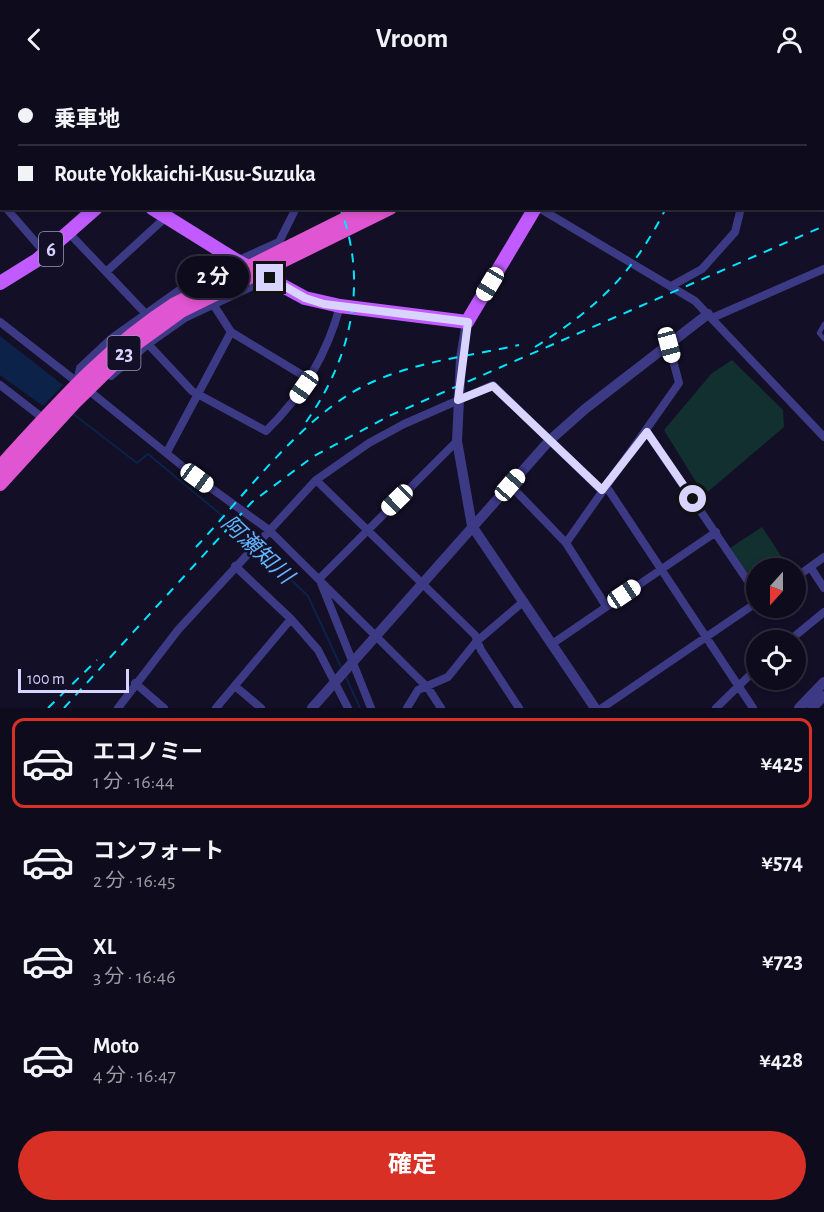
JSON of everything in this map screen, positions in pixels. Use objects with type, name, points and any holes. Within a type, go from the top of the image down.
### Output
[{"type":"highway","name":"23","points":[[0,484],[80,385],[130,348],[178,307],[363,210]]},
{"type":"highway","name":"23","points":[[178,307],[386,210]]},
{"type":"highway","name":"23","points":[[0,467],[50,421],[74,403],[80,385]]},
{"type":"main road","name":"6","points":[[0,283],[46,254],[94,210]]},
{"type":"main road","points":[[155,210],[237,261],[305,298],[340,306],[468,322],[537,210]]},
{"type":"street","points":[[8,210],[46,254]]},
{"type":"street","points":[[80,385],[80,368],[145,313],[205,275],[279,242],[295,210]]},
{"type":"street","points":[[542,210],[673,285],[695,301],[824,437]]},
{"type":"street","points":[[673,285],[702,269],[735,232],[740,210]]},
{"type":"street","points":[[106,272],[166,217]]},
{"type":"street","points":[[69,233],[145,313]]},
{"type":"street","points":[[312,708],[421,582],[549,441],[585,409],[710,316],[824,269]]},
{"type":"street","points":[[80,385],[103,383],[148,344],[185,318],[270,278]]},
{"type":"street","points":[[213,304],[231,332],[309,379]]},
{"type":"street","points":[[148,344],[174,374],[199,394],[266,431],[294,401],[309,379],[322,356],[340,306]]},
{"type":"street","points":[[0,322],[269,530],[428,688],[441,708]]},
{"type":"street","points":[[468,322],[458,400],[457,441],[472,526],[595,708]]},
{"type":"street","points":[[167,452],[231,332]]},
{"type":"street","points":[[566,543],[647,432],[679,383],[669,345]]},
{"type":"street","points":[[0,384],[50,421]]},
{"type":"street","points":[[118,708],[178,630],[316,480],[369,443],[458,400],[493,386],[549,441],[604,488],[753,708]]},
{"type":"street","points":[[647,432],[746,578]]},
{"type":"street","points":[[319,579],[457,441]]},
{"type":"street","points":[[316,480],[475,635],[477,642],[519,708]]},
{"type":"street","points":[[510,485],[566,543],[606,606]]},
{"type":"street","points":[[552,644],[716,532]]},
{"type":"street","points":[[806,571],[824,557]]},
{"type":"street","points":[[237,564],[318,650],[337,678],[348,708]]},
{"type":"street","points":[[811,568],[824,588]]},
{"type":"street","points":[[319,579],[350,664],[372,708]]},
{"type":"street","points":[[407,708],[418,690],[428,688],[448,677],[477,642],[524,601]]},
{"type":"street","points":[[602,708],[746,610]]},
{"type":"street","points":[[802,630],[824,612]]},
{"type":"street","points":[[216,708],[291,619]]},
{"type":"street","points":[[716,708],[746,677]]},
{"type":"street","points":[[799,708],[824,682]]},
{"type":"street","points":[[135,683],[164,708]]},
{"type":"street","points":[[235,686],[261,708]]},
{"type":"street","points":[[812,708],[824,696]]},
{"type":"lane","points":[[824,324],[819,333],[824,339]]},
{"type":"green space","points":[[732,360],[783,410],[784,427],[704,495],[664,430],[712,373]]},
{"type":"green space","points":[[762,527],[782,558],[746,558],[746,571],[730,548]]},
{"type":"water","points":[[0,336],[63,385],[43,406],[0,375]]},
{"type":"waterway","name":"阿瀬知川","points":[[72,413],[137,463],[148,454],[237,528],[308,596],[341,667]]},
{"type":"waterway","name":"阿瀬知川","points":[[345,675],[360,708]]},
{"type":"railway","points":[[306,422],[322,398],[334,372],[351,319],[354,292],[353,264],[349,236],[341,210]]},
{"type":"railway","points":[[535,347],[577,318],[611,288],[640,252],[665,210]]},
{"type":"railway","points":[[64,708],[252,502],[314,456],[389,416],[824,226]]},
{"type":"railway","points":[[196,547],[276,457],[298,435],[344,397],[368,384],[404,370],[519,345]]},
{"type":"railway","points":[[48,708],[97,660]]},
{"type":"route","points":[[270,278],[290,291],[324,304],[468,322],[461,358],[458,400],[493,386],[602,490],[647,432],[693,499]]}]
